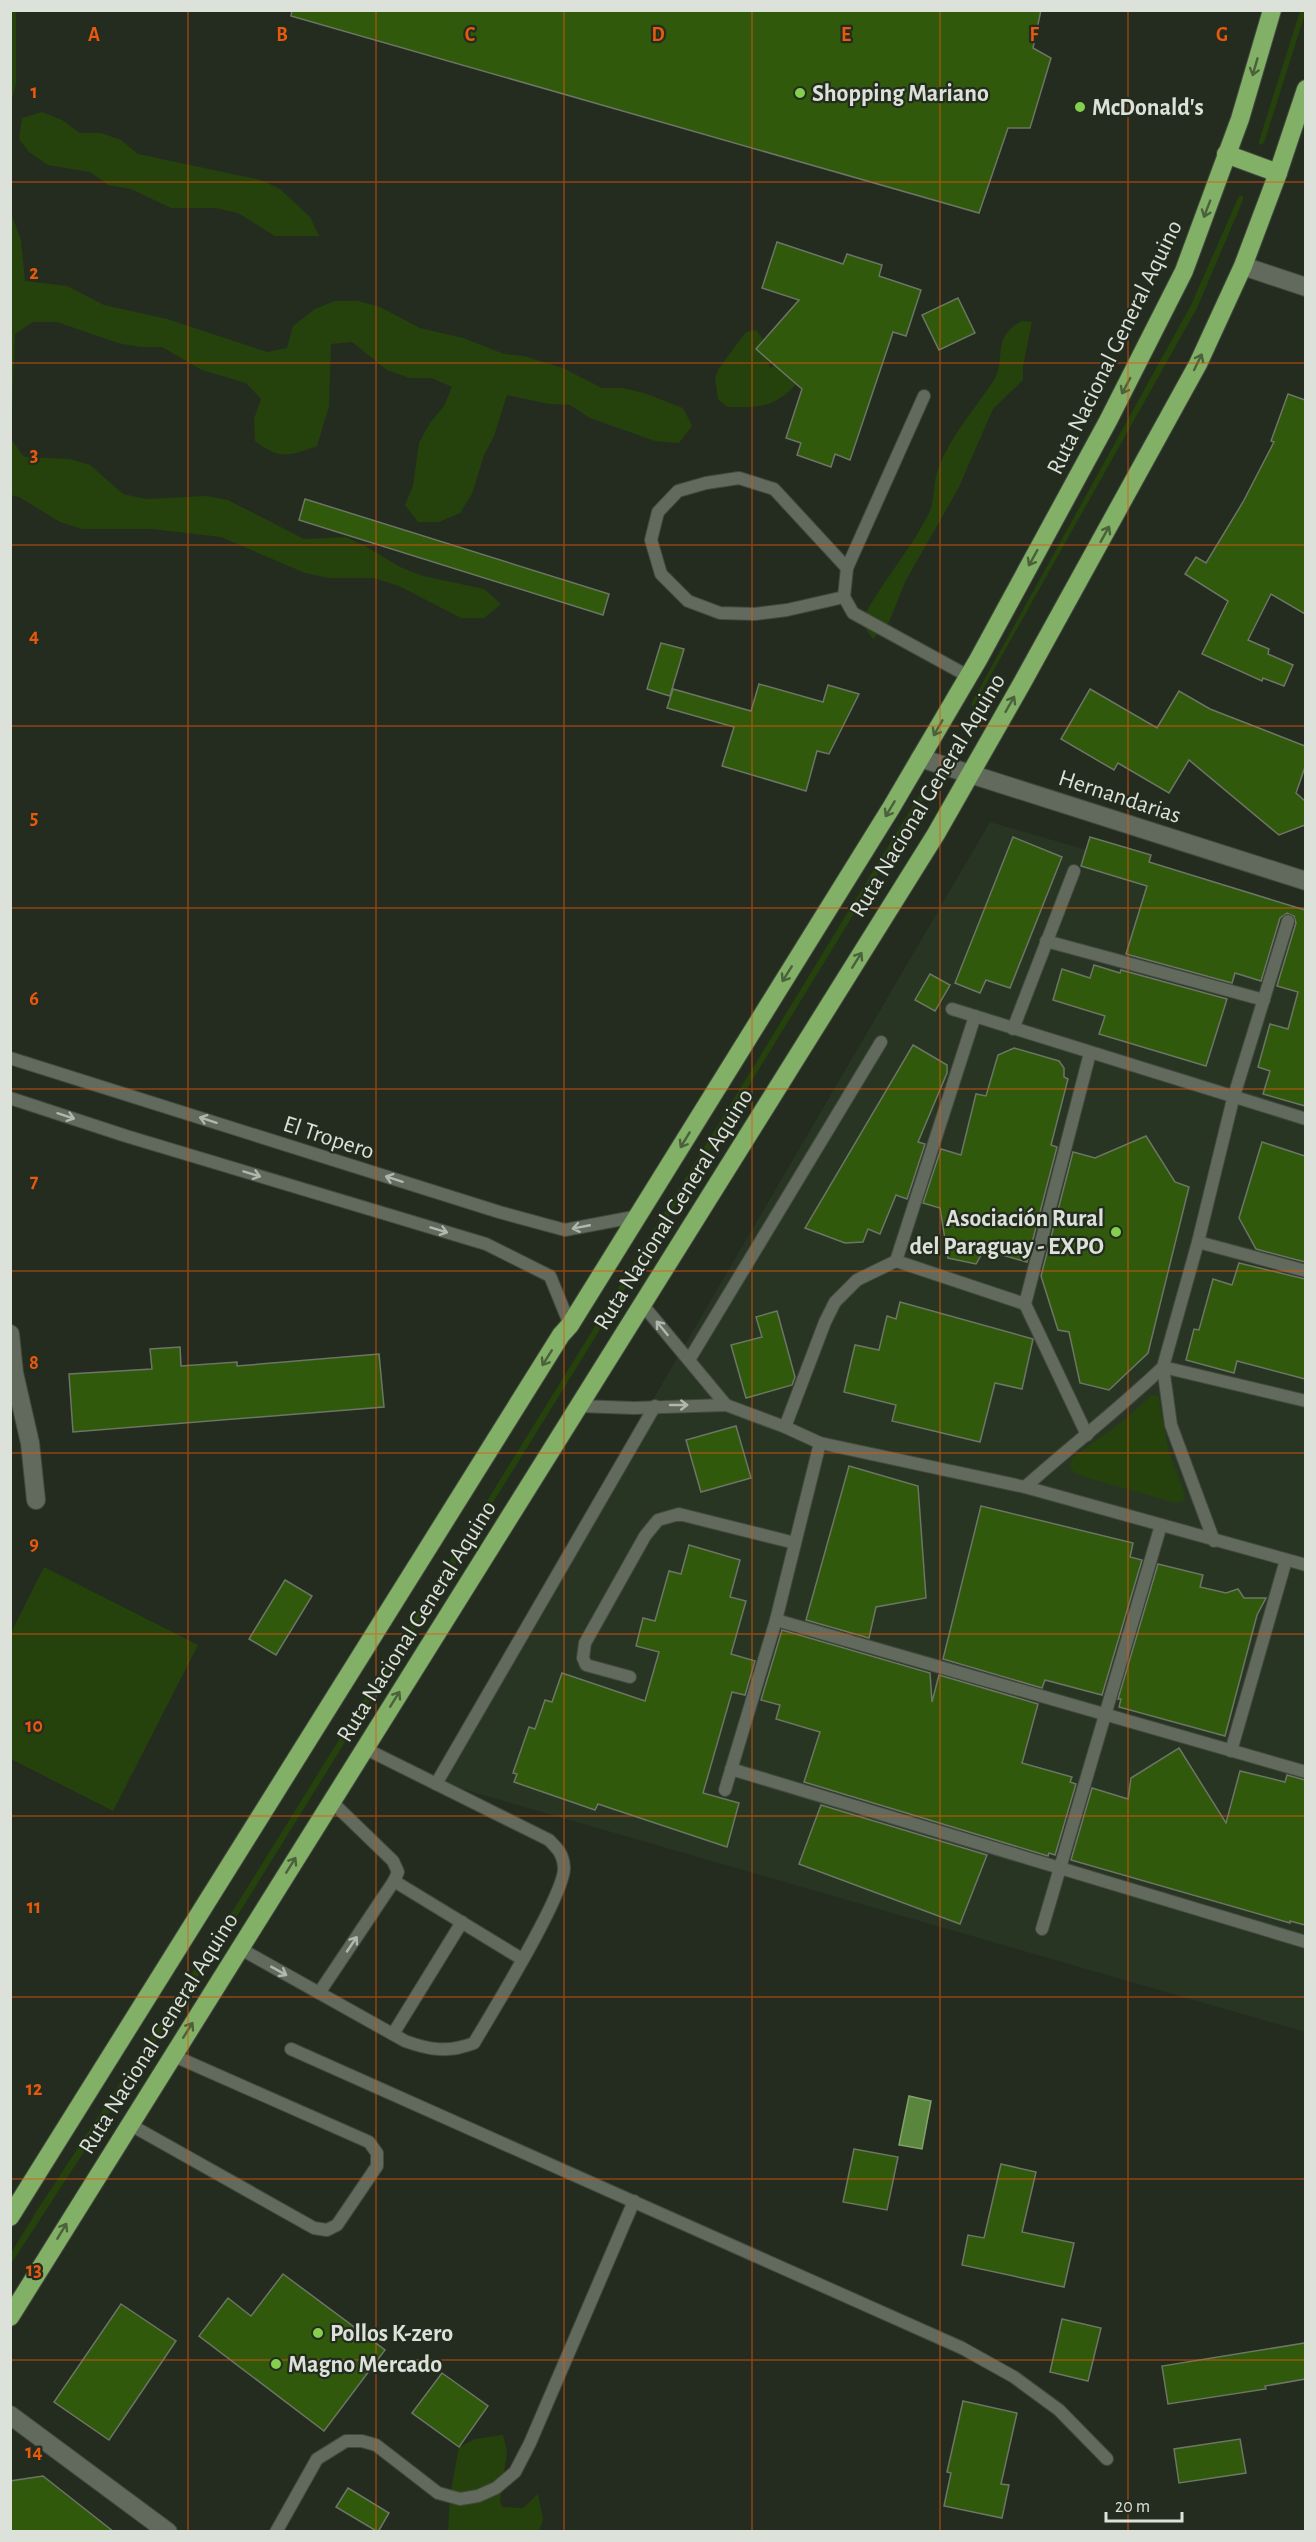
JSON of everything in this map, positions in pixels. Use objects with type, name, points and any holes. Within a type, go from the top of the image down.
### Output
[{"type":"highway","name":"Ruta Nacional General Aquino","points":[[10,2217],[561,1335],[570,1325],[639,1216],[968,676],[1145,350],[1184,271],[1240,119],[1272,10]]},
{"type":"highway","name":"Ruta Nacional General Aquino","points":[[10,2317],[936,834],[1198,364],[1243,266],[1278,173],[1301,123],[1305,89]]},
{"type":"highway","points":[[1226,154],[1278,173]]},
{"type":"street","points":[[1243,266],[1305,287]]},
{"type":"street","name":"Hernandarias","points":[[920,758],[1305,880]]},
{"type":"street","points":[[10,1334],[14,1373],[30,1443],[36,1500]]},
{"type":"street","points":[[10,2415],[168,2532]]},
{"type":"lane","points":[[924,396],[847,567],[844,597],[853,613],[968,676]]},
{"type":"lane","points":[[844,597],[787,610],[755,614],[720,613],[688,601],[661,574],[651,540],[658,512],[678,491],[706,483],[739,478],[774,489],[847,567]]},
{"type":"lane","points":[[1013,1029],[1074,871]]},
{"type":"lane","points":[[1214,1541],[1171,1425],[1163,1367],[1198,1242],[1233,1099],[1288,921]]},
{"type":"lane","points":[[1046,941],[1264,1000]]},
{"type":"lane","points":[[952,1009],[1233,1099],[1305,1119]]},
{"type":"lane","points":[[896,1261],[975,1016]]},
{"type":"lane","points":[[689,1360],[881,1042]]},
{"type":"lane","points":[[1087,1434],[1025,1304],[1090,1053]]},
{"type":"lane","name":"El Tropero","points":[[10,1058],[499,1212],[565,1230],[639,1216]]},
{"type":"lane","points":[[10,1098],[137,1139],[486,1244],[550,1276],[570,1325]]},
{"type":"lane","points":[[1198,1242],[1305,1271]]},
{"type":"lane","points":[[785,1427],[825,1322],[835,1302],[857,1280],[896,1261],[1025,1304]]},
{"type":"lane","points":[[642,1304],[726,1405]]},
{"type":"lane","points":[[1163,1367],[1305,1401]]},
{"type":"lane","points":[[1025,1487],[1114,1413],[1163,1367]]},
{"type":"lane","points":[[579,1406],[634,1408],[726,1405],[820,1443],[1025,1487],[1305,1565]]},
{"type":"lane","points":[[436,1784],[655,1406]]},
{"type":"lane","points":[[725,1790],[776,1620],[820,1443]]},
{"type":"lane","points":[[630,1677],[586,1665],[583,1658],[585,1643],[645,1536],[658,1520],[680,1514],[795,1543]]},
{"type":"lane","points":[[1042,1929],[1161,1525]]},
{"type":"lane","points":[[1231,1750],[1286,1560]]},
{"type":"lane","points":[[776,1620],[1305,1772]]},
{"type":"lane","points":[[239,1948],[393,2034],[424,2048],[449,2051],[474,2043],[558,1891],[565,1869],[562,1853],[549,1840],[364,1748]]},
{"type":"lane","points":[[731,1769],[1305,1942]]},
{"type":"lane","points":[[319,1993],[398,1872],[393,1861],[331,1801]]},
{"type":"lane","points":[[394,1881],[522,1959]]},
{"type":"lane","points":[[393,2034],[462,1922]]},
{"type":"lane","points":[[291,2049],[962,2348],[1014,2377],[1059,2410],[1107,2459]]},
{"type":"lane","points":[[129,2124],[314,2228],[327,2230],[337,2225],[377,2166],[377,2153],[369,2142],[172,2055]]},
{"type":"lane","points":[[276,2532],[317,2459],[346,2441],[362,2441],[375,2445],[438,2493],[460,2499],[478,2496],[496,2488],[515,2472],[530,2443],[634,2202]]},
{"type":"shaded area","points":[[11,10],[16,11],[16,83],[11,103]]},
{"type":"shaded area","points":[[1300,11],[1305,11],[1305,14],[1264,143],[1259,145],[1259,141]]},
{"type":"shaded area","points":[[42,112],[62,120],[80,133],[101,133],[121,140],[138,154],[261,180],[280,189],[310,217],[319,236],[275,236],[238,213],[216,208],[171,208],[131,189],[108,185],[90,172],[48,165],[29,152],[19,139],[22,118]]},
{"type":"shaded area","points":[[1239,196],[1243,196],[1243,200],[1197,308],[973,707],[971,704],[1191,305]]},
{"type":"shaded area","points":[[11,213],[21,240],[25,281],[67,286],[104,305],[167,319],[267,352],[287,348],[293,326],[315,309],[335,301],[358,301],[380,307],[420,328],[463,338],[504,354],[524,356],[563,368],[602,388],[622,388],[644,393],[683,408],[692,426],[679,443],[655,441],[590,418],[570,405],[549,404],[507,395],[472,494],[460,513],[439,522],[418,522],[405,505],[413,486],[419,443],[430,423],[444,406],[452,387],[432,378],[410,378],[387,370],[352,342],[331,344],[329,406],[317,446],[292,454],[278,454],[255,441],[254,419],[261,399],[246,383],[202,370],[162,347],[140,347],[118,343],[57,322],[33,322],[15,334],[11,438]]},
{"type":"shaded area","points":[[1022,321],[1032,322],[1023,366],[1023,380],[993,409],[958,489],[905,582],[889,622],[873,639],[861,622],[929,513],[936,474],[943,457],[956,434],[994,380],[998,372],[1001,349],[1006,334]]},
{"type":"shaded area","points":[[756,330],[762,338],[770,368],[779,364],[799,381],[783,396],[767,404],[727,407],[718,399],[715,378],[719,368],[746,332]]},
{"type":"shaded area","points":[[11,439],[24,457],[70,459],[90,465],[123,494],[146,499],[207,496],[228,500],[304,539],[346,537],[400,567],[423,576],[484,589],[501,604],[484,618],[461,618],[399,586],[374,578],[329,578],[305,573],[221,537],[152,529],[82,529],[60,522],[19,497],[11,495]]},
{"type":"shaded area","points":[[923,794],[924,799],[246,1902],[11,2264],[11,2253],[38,2209],[241,1898],[578,1354],[919,796]]},
{"type":"shaded area","name":"Asociación Rural del Paraguay - EXPO","points":[[990,822],[1305,914],[1305,2032],[431,1780]]},
{"type":"shaded area","points":[[1152,1395],[1158,1396],[1169,1453],[1185,1495],[1184,1500],[1176,1503],[1078,1475],[1070,1468],[1072,1458],[1126,1419]]},
{"type":"shaded area","points":[[44,1567],[198,1645],[113,1811],[11,1759],[11,1633]]},
{"type":"shaded area","points":[[909,2096],[931,2101],[922,2149],[899,2145]]},
{"type":"shaded area","points":[[503,2435],[507,2452],[500,2500],[502,2507],[523,2508],[538,2494],[543,2520],[539,2531],[448,2532],[450,2496],[459,2447],[475,2439]]},
{"type":"building","name":"Shopping Mariano","points":[[292,10],[1041,10],[1033,48],[1051,58],[1030,128],[1008,128],[979,213],[291,16]]},
{"type":"building","points":[[777,242],[843,264],[847,254],[882,265],[879,276],[921,290],[906,336],[893,332],[850,460],[835,454],[831,467],[797,455],[801,443],[786,438],[802,389],[756,349],[799,300],[762,288]]},
{"type":"building","points":[[958,298],[975,333],[939,350],[922,315]]},
{"type":"building","points":[[1288,394],[1305,400],[1305,614],[1271,594],[1248,640],[1269,649],[1268,654],[1293,665],[1284,686],[1263,678],[1262,681],[1202,654],[1228,601],[1185,574],[1196,557],[1206,563],[1243,502],[1274,442],[1271,441]]},
{"type":"building","points":[[305,499],[609,594],[603,615],[299,520]]},
{"type":"building","points":[[661,643],[684,649],[670,696],[647,689]]},
{"type":"building","points":[[759,684],[823,702],[828,685],[859,694],[829,754],[817,751],[806,791],[722,766],[734,727],[667,708],[673,689],[751,711]]},
{"type":"building","points":[[1090,689],[1157,728],[1179,691],[1210,709],[1305,746],[1305,767],[1296,793],[1305,801],[1305,825],[1279,835],[1189,760],[1169,793],[1118,763],[1114,770],[1061,739]]},
{"type":"building","points":[[1013,837],[1062,857],[1010,988],[986,980],[980,993],[955,983]]},
{"type":"building","points":[[1090,837],[1151,855],[1149,862],[1305,910],[1305,1106],[1263,1094],[1270,1071],[1258,1067],[1270,1024],[1288,1029],[1298,992],[1277,986],[1296,923],[1294,916],[1287,913],[1280,918],[1261,981],[1235,973],[1232,983],[1126,954],[1147,886],[1081,866]]},
{"type":"building","points":[[1094,965],[1120,973],[1121,970],[1227,999],[1206,1066],[1099,1034],[1105,1016],[1053,1000],[1062,969],[1090,978]]},
{"type":"building","points":[[930,974],[950,985],[935,1011],[915,1000]]},
{"type":"building","name":"Asociación Rural del Paraguay - EXPO","points":[[913,1045],[947,1065],[947,1073],[918,1142],[925,1144],[907,1199],[896,1195],[880,1234],[868,1229],[863,1242],[845,1243],[805,1228]]},
{"type":"building","points":[[1014,1048],[1059,1061],[1064,1068],[1064,1077],[1068,1079],[1051,1145],[1057,1147],[1027,1262],[984,1250],[976,1264],[948,1258],[940,1208],[923,1203],[941,1149],[961,1155],[976,1094],[986,1096],[998,1055]]},
{"type":"building","name":"Asociación Rural del Paraguay - EXPO","points":[[1146,1136],[1175,1182],[1189,1187],[1148,1353],[1109,1390],[1080,1383],[1069,1332],[1058,1330],[1041,1276],[1073,1152],[1095,1158]]},
{"type":"building","points":[[1262,1142],[1305,1156],[1305,1262],[1256,1249],[1239,1218]]},
{"type":"building","points":[[1239,1263],[1305,1279],[1305,1379],[1237,1361],[1234,1373],[1186,1360],[1194,1329],[1199,1330],[1213,1279],[1232,1285]]},
{"type":"building","name":"Asociación Rural del Paraguay - EXPO","points":[[900,1302],[1033,1339],[1022,1389],[995,1383],[980,1442],[892,1421],[896,1405],[844,1392],[855,1345],[879,1350],[887,1316],[896,1319]]},
{"type":"building","points":[[777,1311],[795,1377],[792,1385],[746,1398],[731,1345],[762,1337],[756,1317]]},
{"type":"building","points":[[180,1347],[181,1366],[237,1362],[237,1366],[379,1354],[384,1407],[73,1432],[69,1374],[152,1369],[150,1349]]},
{"type":"building","points":[[736,1426],[751,1478],[701,1492],[686,1440]]},
{"type":"building","points":[[849,1466],[918,1486],[926,1598],[876,1607],[869,1638],[806,1620]]},
{"type":"building","points":[[981,1506],[1133,1543],[1130,1557],[1142,1560],[1102,1695],[1045,1680],[1042,1688],[943,1659]]},
{"type":"building","points":[[689,1545],[740,1560],[730,1597],[746,1601],[731,1654],[755,1661],[745,1695],[732,1692],[703,1793],[739,1803],[727,1847],[598,1804],[595,1810],[514,1782],[517,1774],[513,1773],[529,1727],[535,1729],[545,1700],[552,1702],[562,1673],[645,1701],[659,1652],[636,1646],[643,1618],[655,1621],[669,1571],[681,1574]]},
{"type":"building","points":[[1158,1564],[1203,1575],[1200,1587],[1226,1593],[1238,1589],[1244,1598],[1266,1598],[1257,1615],[1225,1736],[1119,1707],[1121,1699],[1118,1699]]},
{"type":"building","points":[[285,1580],[312,1596],[276,1655],[249,1639]]},
{"type":"building","points":[[782,1630],[930,1673],[932,1702],[939,1675],[1038,1704],[1022,1763],[1072,1777],[1070,1782],[1076,1784],[1055,1855],[1049,1853],[1048,1856],[804,1782],[820,1732],[776,1719],[780,1705],[761,1700]]},
{"type":"building","points":[[1179,1748],[1226,1823],[1240,1771],[1285,1782],[1287,1775],[1305,1780],[1305,1925],[1290,1921],[1290,1923],[1071,1860],[1092,1788],[1128,1799],[1131,1778]]},
{"type":"building","points":[[821,1805],[987,1855],[960,1924],[799,1864]]},
{"type":"building","points":[[854,2149],[898,2157],[887,2210],[843,2202]]},
{"type":"building","points":[[1001,2164],[1036,2172],[1022,2232],[1074,2243],[1064,2287],[962,2265],[968,2235],[984,2238]]},
{"type":"building","points":[[283,2274],[385,2350],[324,2431],[199,2336],[228,2298],[251,2316]]},
{"type":"building","points":[[121,2304],[176,2341],[109,2440],[54,2402]]},
{"type":"building","points":[[1062,2319],[1101,2328],[1088,2381],[1050,2372]]},
{"type":"building","points":[[1305,2343],[1305,2379],[1265,2386],[1266,2389],[1168,2404],[1162,2366]]},
{"type":"building","name":"Pollos K-zero","points":[[442,2373],[488,2406],[459,2447],[412,2413]]},
{"type":"building","points":[[963,2401],[1017,2413],[1001,2484],[1009,2485],[1002,2518],[944,2506],[951,2473],[947,2472]]},
{"type":"building","points":[[1240,2439],[1246,2473],[1179,2483],[1174,2449]]},
{"type":"building","points":[[43,2476],[114,2532],[10,2532],[10,2481]]},
{"type":"building","points":[[348,2488],[389,2513],[378,2532],[336,2507]]},
{"type":"place","name":"Shopping Mariano","points":[[800,93]]},
{"type":"place","name":"McDonald's","points":[[1080,107]]},
{"type":"place","name":"Asociación Rural del Paraguay - EXPO","points":[[1116,1232]]},
{"type":"place","name":"Pollos K-zero","points":[[318,2333]]},
{"type":"place","name":"Magno Mercado","points":[[276,2364]]}]
